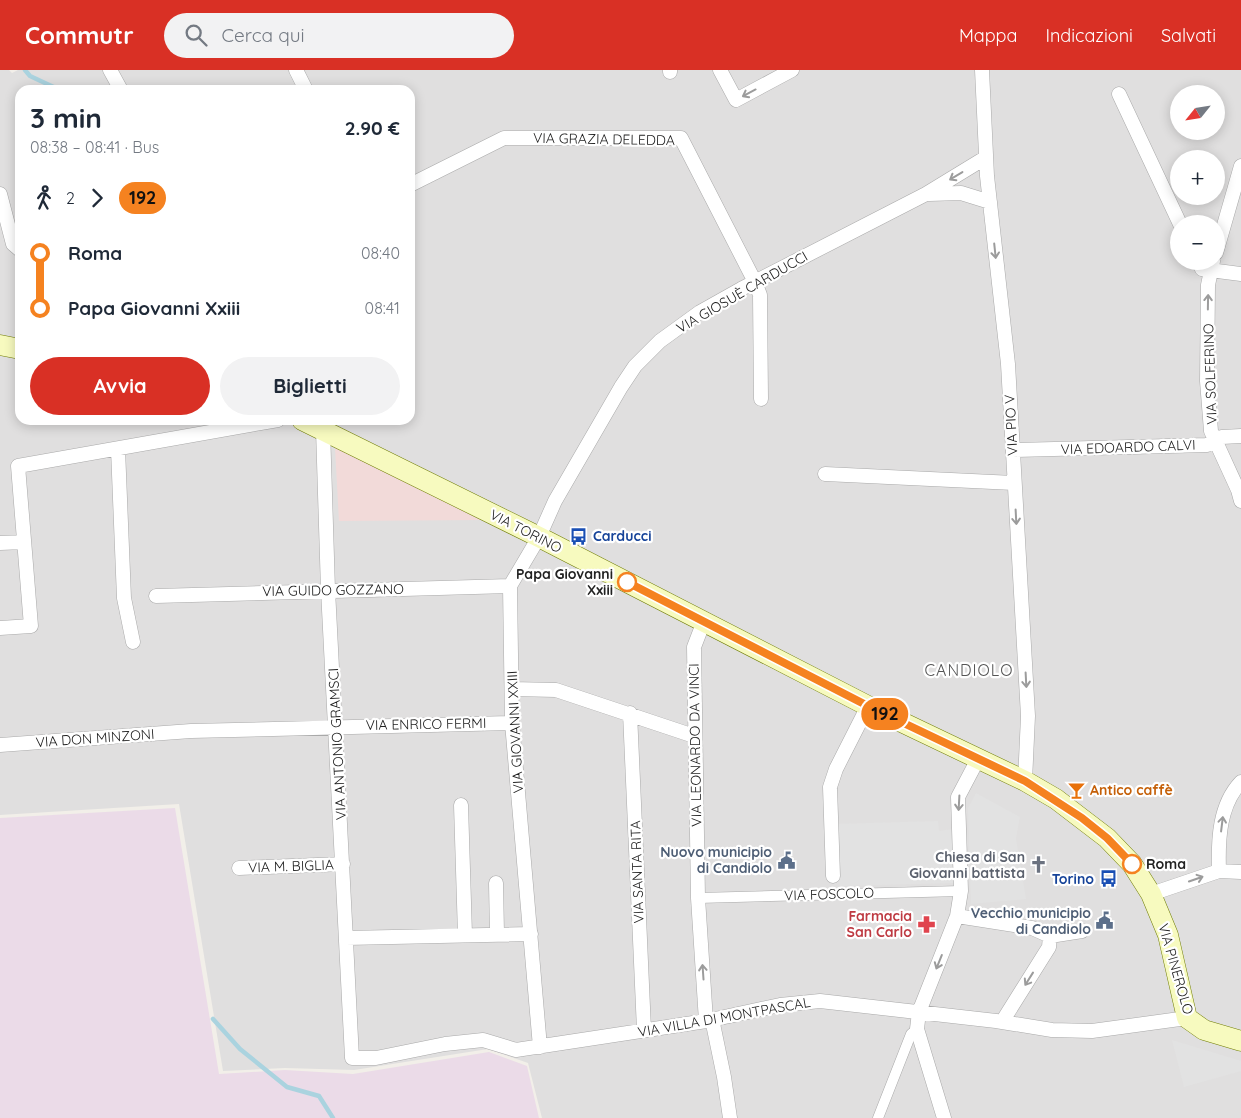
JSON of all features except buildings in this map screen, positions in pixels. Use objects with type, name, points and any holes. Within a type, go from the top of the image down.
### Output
[{"type":"main road","points":[[0,345],[15,348]]},
{"type":"main road","name":"VIA TORINO","points":[[314,425],[539,537],[868,706],[1025,781],[1063,804],[1107,838],[1132,864],[1151,894]]},
{"type":"main road","name":"VIA PINEROLO","points":[[1151,894],[1168,935],[1188,1018],[1204,1030],[1241,1041]]},
{"type":"street","points":[[110,70],[118,85]]},
{"type":"street","points":[[296,70],[304,85]]},
{"type":"street","points":[[720,70],[736,100],[792,70]]},
{"type":"street","name":"VIA PIO V","points":[[982,70],[985,158],[1008,364],[1028,716],[1025,781]]},
{"type":"street","points":[[1119,94],[1176,215]]},
{"type":"street","name":"VIA GRAZIA DELEDDA","points":[[415,182],[504,138],[681,138],[760,295],[761,399]]},
{"type":"street","name":"VIA GIOSUÈ CARDUCCI","points":[[539,537],[555,501],[621,387],[641,360],[676,329],[755,282],[926,194],[985,158]]},
{"type":"street","points":[[1225,221],[1241,166]]},
{"type":"street","name":"VIA GIOSUÈ CARDUCCI","points":[[926,194],[961,193],[990,202]]},
{"type":"street","points":[[0,194],[15,246]]},
{"type":"street","name":"VIA SOLFERINO","points":[[1211,270],[1208,285],[1207,381],[1211,431],[1238,490],[1241,501]]},
{"type":"street","points":[[1225,270],[1241,274]]},
{"type":"street","points":[[0,628],[31,626],[18,466],[250,425]]},
{"type":"street","name":"VIA ANTONIO GRAMSCI","points":[[323,429],[328,590],[352,1058]]},
{"type":"street","name":"VIA EDOARDO CALVI","points":[[1012,450],[1207,445],[1222,437],[1241,436]]},
{"type":"street","points":[[118,449],[124,598],[132,642]]},
{"type":"street","points":[[825,474],[1014,483]]},
{"type":"street","points":[[510,586],[539,537]]},
{"type":"street","points":[[0,543],[24,542]]},
{"type":"street","name":"VIA GUIDO GOZZANO","points":[[156,596],[510,586]]},
{"type":"street","name":"VIA GIOVANNI XXIII","points":[[510,586],[512,723],[540,1047]]},
{"type":"street","name":"VIA LEONARDO DA VINCI","points":[[704,621],[694,647],[698,898],[709,1020],[724,1077],[730,1118]]},
{"type":"street","points":[[512,689],[556,690],[630,713],[694,736]]},
{"type":"street","points":[[833,893],[830,787],[836,769],[868,706]]},
{"type":"street","name":"VIA SANTA RITA","points":[[630,713],[644,1030]]},
{"type":"street","name":"VIA ENRICO FERMI","points":[[191,731],[512,723]]},
{"type":"street","name":"VIA DON MINZONI","points":[[0,745],[191,731]]},
{"type":"street","points":[[944,1118],[916,1029],[919,1012],[957,916],[961,891],[958,797],[978,758]]},
{"type":"street","points":[[1219,871],[1218,854],[1224,811],[1230,795],[1241,782]]},
{"type":"street","points":[[461,805],[465,935]]},
{"type":"street","name":"VIA M. BIGLIA","points":[[239,868],[343,864]]},
{"type":"street","points":[[1151,894],[1219,871],[1241,872]]},
{"type":"street","points":[[496,883],[497,934]]},
{"type":"street","name":"VIA FOSCOLO","points":[[698,898],[961,891]]},
{"type":"street","points":[[957,916],[1032,928],[1050,936],[1082,931]]},
{"type":"street","points":[[346,938],[531,934]]},
{"type":"street","points":[[1002,1022],[1049,946],[1050,936]]},
{"type":"street","name":"VIA VILLA DI MONTPASCAL","points":[[352,1058],[376,1058],[446,1044],[482,1040],[516,1050],[709,1020],[780,1005],[820,1001],[1002,1022],[1052,1030],[1092,1031],[1188,1018]]},
{"type":"street","points":[[878,1118],[911,1034],[916,1029]]},
{"type":"shaded area","points":[[0,70],[9,70],[12,73],[18,70],[1241,70],[1241,1118],[542,1118],[528,1063],[488,1049],[354,1070],[285,1068],[223,1071],[179,804],[0,815]]},
{"type":"shaded area","points":[[335,447],[482,520],[339,521]]},
{"type":"shaded area","points":[[976,793],[1020,817],[1016,839],[1026,899],[971,904],[968,808]]},
{"type":"shaded area","points":[[175,808],[219,1074],[285,1070],[353,1074],[489,1052],[527,1066],[539,1118],[0,1118],[0,818]]},
{"type":"shaded area","points":[[938,821],[939,831],[953,829],[953,883],[840,886],[836,824]]},
{"type":"shaded area","points":[[1172,1040],[1241,1061],[1241,1071],[1184,1087]]},
{"type":"waterway","points":[[25,70],[30,76],[49,85]]},
{"type":"waterway","points":[[213,1019],[240,1049],[287,1087],[319,1096],[333,1118]]},
{"type":"bus line","name":"192","points":[[627,582],[868,706],[1025,781],[1082,818],[1107,838],[1132,864]]},
{"type":"place","name":"Carducci","points":[[579,536]]},
{"type":"place","name":"Papa Giovanni Xxiii","points":[[627,582]]},
{"type":"place","name":"Antico caffè","points":[[1076,790]]},
{"type":"place","name":"Nuovo municipio di Candiolo","points":[[786,860]]},
{"type":"place","name":"Roma","points":[[1132,864]]},
{"type":"place","name":"Chiesa di San Giovanni battista","points":[[1039,865]]},
{"type":"place","name":"Torino","points":[[1108,879]]},
{"type":"place","name":"Vecchio municipio di Candiolo","points":[[1105,921]]},
{"type":"place","name":"Farmacia San Carlo","points":[[926,924]]},
{"type":"district","name":"CANDIOLO","points":[[969,670]]}]
